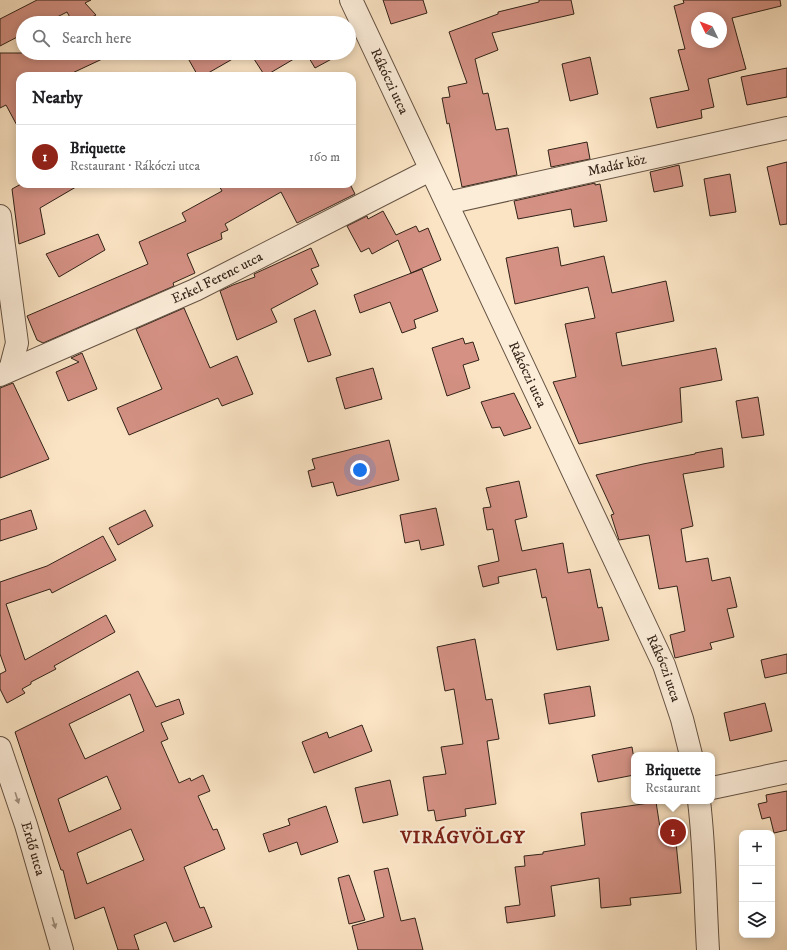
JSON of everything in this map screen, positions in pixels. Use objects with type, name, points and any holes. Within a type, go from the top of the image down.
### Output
[{"type":"street","name":"Rákóczi utca","points":[[351,0],[664,665],[682,719],[690,752]]},
{"type":"street","name":"Madár köz","points":[[447,203],[787,128]]},
{"type":"street","name":"Erkel Ferenc utca","points":[[5,372],[195,290],[430,170]]},
{"type":"street","points":[[0,216],[18,343],[5,372]]},
{"type":"street","name":"Erdő utca","points":[[0,748],[26,825],[62,950]]},
{"type":"street","points":[[715,787],[787,772]]},
{"type":"street","points":[[699,804],[703,834],[705,912],[708,950]]},
{"type":"building","points":[[37,0],[91,0],[85,3],[96,15],[69,16],[67,12],[59,16],[16,16],[16,38],[0,46],[0,19]]},
{"type":"building","points":[[383,0],[423,0],[427,13],[391,24]]},
{"type":"building","points":[[539,0],[571,0],[574,14],[492,33],[498,50],[475,59],[483,94],[488,93],[496,130],[508,128],[517,175],[462,187],[449,123],[447,124],[442,98],[450,97],[448,87],[467,83],[449,32],[498,14],[498,12],[539,2]]},
{"type":"building","points":[[683,0],[780,0],[781,6],[732,18],[746,69],[708,79],[714,107],[701,110],[702,118],[657,128],[650,98],[689,90],[678,50],[685,49],[674,6],[684,3]]},
{"type":"building","points":[[0,53],[16,53],[16,60],[100,60],[75,72],[16,72],[16,124],[6,105],[0,108]]},
{"type":"building","points":[[590,57],[598,94],[570,101],[562,64]]},
{"type":"building","points":[[189,60],[231,60],[210,72],[196,72]]},
{"type":"building","points":[[255,60],[292,60],[272,72],[262,72]]},
{"type":"building","points":[[310,60],[330,60],[315,68]]},
{"type":"building","points":[[787,68],[787,97],[747,105],[741,77]]},
{"type":"building","points":[[587,142],[590,159],[551,167],[548,150]]},
{"type":"building","points":[[787,162],[787,224],[780,225],[767,167]]},
{"type":"building","points":[[679,165],[683,186],[654,192],[650,172]]},
{"type":"building","points":[[730,174],[736,212],[710,216],[704,179]]},
{"type":"building","points":[[595,183],[595,185],[600,184],[607,221],[574,227],[571,209],[518,219],[514,201]]},
{"type":"building","points":[[16,187],[16,188],[74,188],[40,208],[45,234],[19,244],[12,189]]},
{"type":"building","points":[[220,188],[352,188],[355,194],[297,223],[281,192],[225,224],[228,230],[221,233],[222,239],[187,254],[195,273],[173,283],[174,286],[43,343],[37,340],[27,316],[148,264],[139,242],[186,221],[182,213],[222,191]]},
{"type":"building","points":[[383,211],[396,235],[416,226],[419,232],[428,228],[441,260],[411,273],[398,240],[372,254],[369,248],[361,252],[347,226],[367,216],[368,219]]},
{"type":"building","points":[[98,234],[105,250],[59,277],[46,254]]},
{"type":"building","points":[[558,247],[561,266],[604,256],[612,293],[666,281],[674,321],[616,333],[622,366],[716,348],[722,380],[680,388],[682,422],[579,444],[553,382],[576,377],[565,324],[595,318],[588,287],[515,304],[506,258]]},
{"type":"building","points":[[311,248],[319,266],[311,269],[318,284],[271,309],[277,322],[237,340],[220,291],[255,277],[254,274]]},
{"type":"building","points":[[422,269],[438,311],[414,320],[416,328],[402,333],[390,302],[360,313],[354,295]]},
{"type":"building","points":[[184,308],[210,368],[237,356],[253,394],[222,406],[218,398],[129,435],[117,408],[162,389],[136,329]]},
{"type":"building","points":[[315,310],[331,355],[308,362],[294,319]]},
{"type":"building","points":[[463,338],[465,344],[473,342],[479,360],[463,365],[470,388],[447,396],[432,348]]},
{"type":"building","points":[[82,353],[97,389],[68,401],[56,372],[79,362],[71,358]]},
{"type":"building","points":[[373,368],[382,399],[345,409],[336,378]]},
{"type":"building","points":[[13,383],[49,459],[0,478],[0,388]]},
{"type":"building","points":[[514,393],[531,428],[504,436],[500,427],[492,428],[481,402]]},
{"type":"building","points":[[758,397],[764,435],[742,438],[736,401]]},
{"type":"building","points":[[389,440],[399,480],[337,496],[333,482],[312,487],[308,471],[315,469],[312,459]]},
{"type":"building","points":[[722,448],[724,467],[683,474],[693,526],[681,529],[686,562],[708,558],[712,581],[730,577],[737,607],[727,609],[734,637],[710,643],[712,649],[675,658],[670,635],[685,631],[677,586],[659,589],[649,535],[619,540],[611,515],[614,514],[596,475]]},
{"type":"building","points":[[519,481],[527,517],[515,520],[522,551],[563,543],[568,573],[590,569],[598,608],[602,607],[609,640],[557,650],[546,597],[542,598],[536,569],[498,577],[499,583],[483,587],[478,566],[499,561],[493,529],[487,530],[483,508],[491,507],[486,488]]},
{"type":"building","points":[[436,508],[444,545],[421,550],[419,540],[405,543],[400,515]]},
{"type":"building","points":[[31,510],[37,529],[0,541],[0,520]]},
{"type":"building","points":[[145,510],[153,526],[118,545],[109,528]]},
{"type":"building","points":[[103,536],[116,560],[52,593],[50,589],[6,604],[25,660],[106,615],[115,632],[54,666],[56,669],[31,682],[31,684],[22,689],[25,693],[7,703],[0,689],[0,674],[6,671],[0,654],[0,582],[47,566]]},
{"type":"building","points":[[475,639],[486,700],[492,699],[499,739],[487,741],[496,804],[465,809],[466,816],[436,821],[434,810],[428,811],[423,777],[446,774],[441,747],[463,744],[454,689],[445,691],[437,647]]},
{"type":"building","points":[[787,654],[787,673],[765,678],[761,660]]},
{"type":"building","points":[[138,671],[156,707],[179,699],[184,714],[161,723],[168,739],[161,742],[179,783],[190,778],[191,781],[203,775],[210,791],[198,796],[213,830],[217,829],[225,849],[184,867],[200,908],[204,907],[212,927],[174,942],[166,922],[134,935],[139,950],[118,950],[104,907],[75,919],[63,870],[61,870],[15,732]],"holes":[[[130,694],[144,731],[85,759],[69,724]],[[107,776],[121,809],[69,832],[58,799]],[[131,829],[144,860],[87,884],[77,853]]]},
{"type":"building","points":[[590,686],[595,716],[549,724],[544,694]]},
{"type":"building","points":[[765,703],[772,731],[730,741],[724,713]]},
{"type":"building","points":[[362,725],[372,751],[314,773],[302,742],[327,732],[329,738]]},
{"type":"building","points":[[632,747],[631,776],[598,782],[592,755]]},
{"type":"building","points":[[390,780],[398,815],[363,823],[355,788]]},
{"type":"building","points":[[787,791],[787,830],[775,833],[770,817],[762,819],[758,804],[767,802],[766,795]]},
{"type":"building","points":[[642,804],[656,804],[661,834],[675,832],[681,893],[630,898],[631,905],[601,908],[599,878],[551,886],[555,916],[507,923],[505,907],[520,905],[515,867],[525,866],[524,856],[543,854],[543,852],[585,845],[581,813]]},
{"type":"building","points":[[326,806],[338,842],[301,855],[297,842],[269,852],[263,834],[290,825],[288,819]]},
{"type":"building","points":[[388,868],[401,921],[415,918],[423,950],[358,950],[352,926],[384,917],[374,871]]},
{"type":"building","points":[[349,875],[365,920],[349,924],[338,878]]},
{"type":"place","name":"Briquette","points":[[673,832]]},
{"type":"district","name":"VIRÁGVÖLGY","points":[[463,838]]}]
